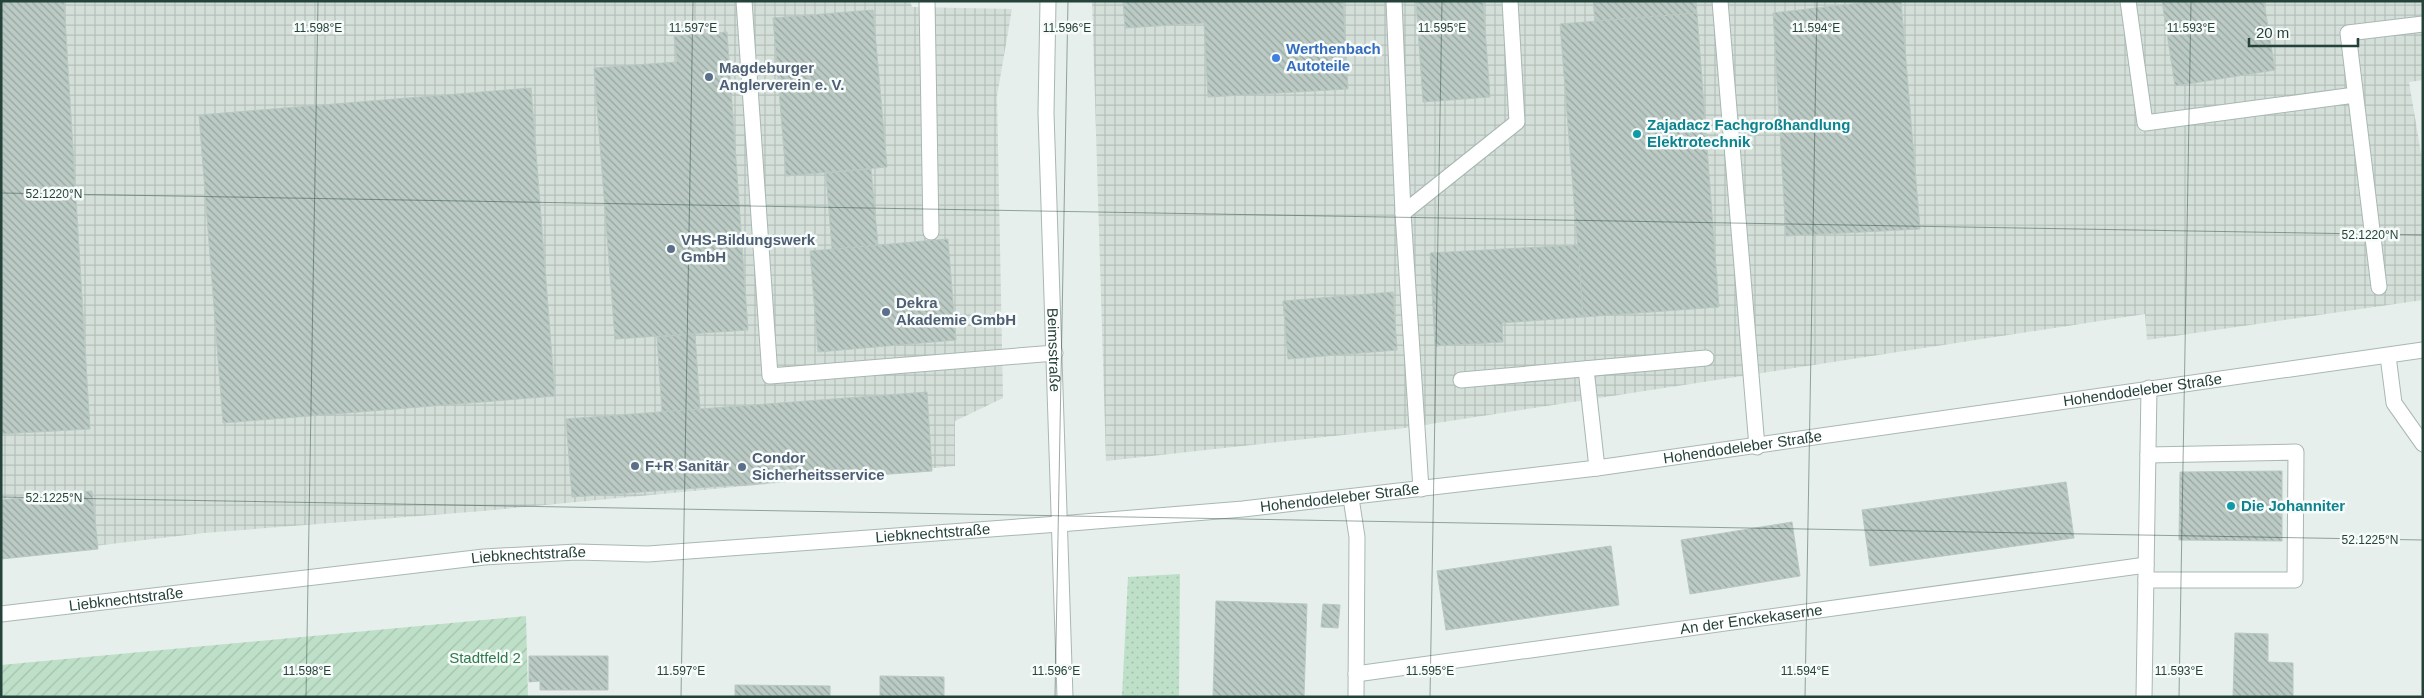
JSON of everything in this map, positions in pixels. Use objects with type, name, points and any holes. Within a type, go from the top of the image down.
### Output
[{"type":"street","points":[[744,1],[770,376],[1055,353]]},
{"type":"street","points":[[927,1],[931,232]]},
{"type":"street","name":"Beimsstraße","points":[[1048,1],[1046,113],[1065,697]]},
{"type":"street","points":[[1394,1],[1403,213],[1421,489]]},
{"type":"street","points":[[1403,213],[1517,122],[1510,1]]},
{"type":"street","points":[[1720,1],[1756,447]]},
{"type":"street","points":[[2128,1],[2145,123],[2355,95]]},
{"type":"street","points":[[2379,287],[2348,33],[2423,24]]},
{"type":"street","name":"Hohendodeleber Straße","points":[[1059,524],[1145,519],[1351,498],[1597,468],[1756,447],[2149,388],[2423,350]]},
{"type":"street","points":[[2388,356],[2394,403],[2423,444]]},
{"type":"street","points":[[1461,380],[1706,358]]},
{"type":"street","points":[[1586,369],[1597,468]]},
{"type":"street","points":[[2144,697],[2149,388]]},
{"type":"street","name":"An der Enckekaserne","points":[[1356,674],[2146,573],[2295,580],[2296,452],[2148,455]]},
{"type":"street","points":[[1351,498],[1357,537],[1356,697]]},
{"type":"street","name":"Liebknechtstraße","points":[[1,614],[484,557],[577,552],[648,554],[1059,524]]},
{"type":"shaded area","points":[[1,1],[910,1],[912,7],[1012,9],[997,96],[1003,398],[955,421],[955,466],[483,511],[204,533],[1,557]]},
{"type":"shaded area","points":[[1092,1],[2423,1],[2423,80],[2409,82],[2423,165],[2423,300],[2147,340],[2145,314],[1398,429],[1106,461]]},
{"type":"green space","points":[[1180,574],[1179,697],[1122,697],[1128,577]]},
{"type":"green space","name":"Stadtfeld 2","points":[[526,616],[528,697],[1,697],[1,665]]},
{"type":"building","points":[[1,1],[64,1],[90,429],[1,434]]},
{"type":"building","name":"Werthenbach Autoteile","points":[[1123,1],[1343,1],[1348,89],[1208,97],[1204,23],[1125,28]]},
{"type":"building","points":[[1416,1],[1483,1],[1490,97],[1423,102]]},
{"type":"building","points":[[1593,1],[1696,1],[1697,13],[1595,21]]},
{"type":"building","points":[[1877,1],[1901,1],[1920,229],[1786,236],[1773,13]]},
{"type":"building","points":[[2162,1],[2268,1],[2264,2],[2275,70],[2175,86]]},
{"type":"building","points":[[873,10],[887,167],[786,176],[773,18]]},
{"type":"building","name":"Zajadacz Fachgroßhandlung Elektrotechnik","points":[[1697,13],[1719,307],[1583,317],[1560,24]]},
{"type":"building","points":[[727,32],[748,330],[615,339],[594,68],[677,62],[674,36]]},
{"type":"building","points":[[531,88],[555,396],[223,423],[199,115]]},
{"type":"building","points":[[871,169],[878,245],[832,250],[826,173]]},
{"type":"building","points":[[948,239],[956,340],[818,352],[810,251]]},
{"type":"building","points":[[1578,245],[1583,317],[1502,323],[1503,342],[1435,346],[1430,253]]},
{"type":"building","points":[[1393,292],[1397,350],[1288,359],[1283,301]]},
{"type":"building","points":[[695,334],[700,409],[662,412],[657,337]]},
{"type":"building","points":[[927,392],[932,471],[572,497],[566,419]]},
{"type":"building","name":"Die Johanniter","points":[[2282,471],[2282,541],[2179,540],[2180,472]]},
{"type":"building","points":[[2066,482],[2074,538],[1870,566],[1862,510]]},
{"type":"building","points":[[92,491],[98,549],[1,559],[1,500]]},
{"type":"building","points":[[1792,522],[1800,576],[1690,594],[1681,540]]},
{"type":"building","points":[[1611,546],[1619,605],[1446,630],[1437,571]]},
{"type":"building","points":[[1216,601],[1307,604],[1304,697],[1213,697]]},
{"type":"building","points":[[1323,604],[1340,605],[1338,628],[1321,627]]},
{"type":"building","points":[[2235,633],[2268,634],[2268,662],[2293,663],[2293,697],[2233,697]]},
{"type":"building","points":[[529,656],[608,656],[608,690],[540,690],[540,681],[529,682]]},
{"type":"building","points":[[880,676],[944,677],[944,697],[880,697]]},
{"type":"building","points":[[735,685],[830,686],[830,697],[735,697]]},
{"type":"place","name":"Werthenbach Autoteile","points":[[1276,58]]},
{"type":"place","name":"Magdeburger Anglerverein e. V.","points":[[709,77]]},
{"type":"place","name":"Zajadacz Fachgroßhandlung Elektrotechnik","points":[[1637,134]]},
{"type":"place","name":"VHS-Bildungswerk GmbH","points":[[671,249]]},
{"type":"place","name":"Dekra Akademie GmbH","points":[[886,312]]},
{"type":"place","name":"F+R Sanitär","points":[[635,466]]},
{"type":"place","name":"Condor Sicherheitsservice","points":[[742,467]]},
{"type":"place","name":"Die Johanniter","points":[[2231,506]]}]
